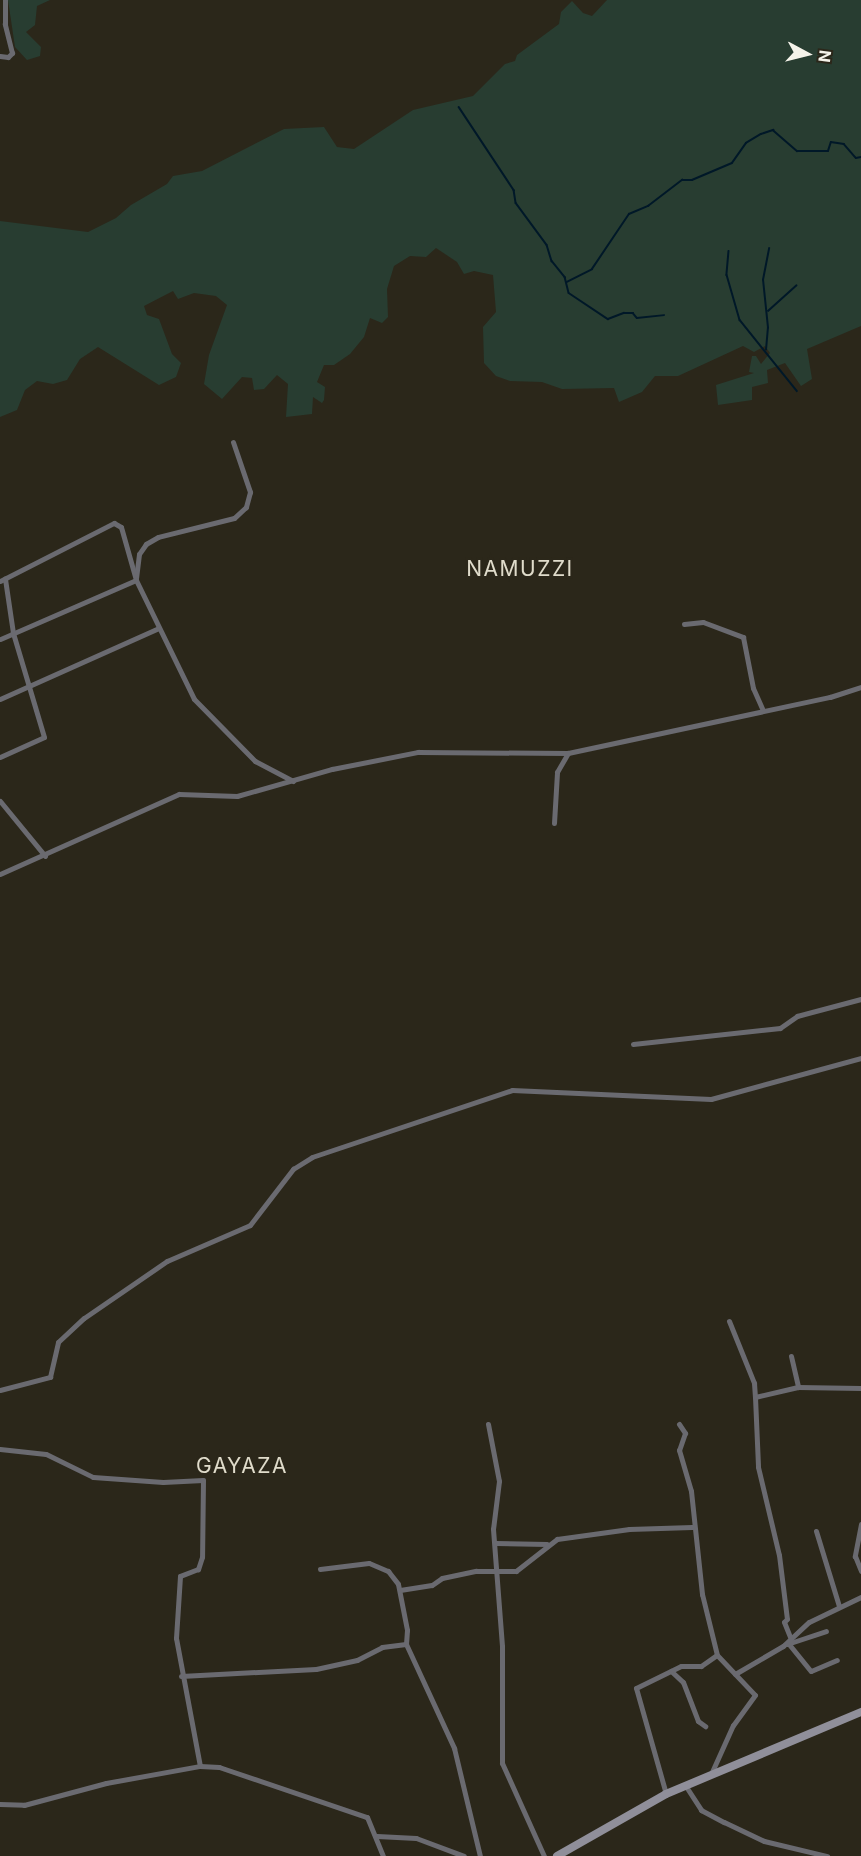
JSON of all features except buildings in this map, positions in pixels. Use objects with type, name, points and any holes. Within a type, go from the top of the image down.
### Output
[{"type":"main road","points":[[558,1856],[666,1794],[861,1712]]},
{"type":"street","points":[[0,56],[8,57],[12,53],[5,24],[5,0]]},
{"type":"street","points":[[136,580],[139,554],[146,544],[158,537],[234,518],[246,507],[250,492],[233,442]]},
{"type":"street","points":[[0,757],[44,737],[13,633],[3,580],[114,523],[121,527],[136,580],[194,699],[209,717],[255,761],[293,781]]},
{"type":"street","points":[[0,639],[136,580]]},
{"type":"street","points":[[684,624],[703,622],[743,637],[753,688],[763,710]]},
{"type":"street","points":[[0,699],[159,628]]},
{"type":"street","points":[[0,874],[45,856],[172,796],[237,796],[343,766],[418,752],[568,753],[830,697],[861,687]]},
{"type":"street","points":[[554,823],[557,772],[568,753]]},
{"type":"street","points":[[0,801],[45,856]]},
{"type":"street","points":[[633,1044],[780,1028],[797,1016],[861,999]]},
{"type":"street","points":[[0,1390],[50,1377],[58,1342],[76,1324],[167,1261],[250,1225],[293,1169],[312,1157],[512,1090],[711,1099],[861,1058]]},
{"type":"street","points":[[729,1321],[754,1383],[758,1467],[779,1555],[787,1619],[784,1622],[787,1642],[811,1671],[837,1660]]},
{"type":"street","points":[[791,1356],[798,1387]]},
{"type":"street","points":[[755,1396],[798,1387],[861,1388]]},
{"type":"street","points":[[488,1424],[498,1470],[495,1544],[503,1677],[502,1763],[544,1856]]},
{"type":"street","points":[[679,1424],[686,1433],[679,1450],[690,1491],[692,1527],[700,1551],[702,1594],[717,1655],[755,1698],[733,1725],[711,1774]]},
{"type":"street","points":[[0,1449],[46,1454],[93,1477],[163,1482],[203,1480],[201,1563],[198,1569],[180,1576],[176,1638],[200,1766]]},
{"type":"street","points":[[861,1524],[855,1556],[861,1571]]},
{"type":"street","points":[[495,1544],[547,1544],[579,1534],[692,1527]]},
{"type":"street","points":[[816,1531],[839,1606]]},
{"type":"street","points":[[400,1590],[432,1585],[442,1578],[476,1571],[519,1570],[547,1544]]},
{"type":"street","points":[[320,1569],[369,1563],[388,1571],[400,1590],[407,1630],[406,1644],[452,1741],[480,1856]]},
{"type":"street","points":[[735,1674],[839,1606],[861,1597]]},
{"type":"street","points":[[787,1642],[826,1631]]},
{"type":"street","points":[[182,1676],[316,1669],[357,1660],[382,1647],[406,1644]]},
{"type":"street","points":[[666,1794],[636,1690],[638,1686],[681,1666],[701,1666],[717,1655]]},
{"type":"street","points":[[671,1671],[683,1682],[698,1721],[705,1726]]},
{"type":"street","points":[[0,1804],[24,1805],[106,1783],[200,1766],[237,1770],[362,1815],[371,1821],[383,1856]]},
{"type":"street","points":[[685,1785],[701,1810],[724,1822],[764,1841],[827,1856]]},
{"type":"street","points":[[377,1836],[416,1838],[464,1856]]},
{"type":"green space","points":[[8,0],[50,0],[37,6],[35,25],[26,32],[41,47],[40,56],[27,60],[15,47]]},
{"type":"green space","points":[[607,0],[861,0],[861,326],[807,349],[812,379],[801,386],[785,363],[767,370],[768,383],[752,387],[752,400],[718,405],[716,385],[754,373],[749,372],[752,356],[756,356],[761,364],[770,353],[765,346],[754,352],[743,346],[678,376],[655,376],[642,392],[619,402],[614,388],[562,389],[542,382],[510,381],[496,376],[484,363],[483,327],[496,312],[493,275],[474,271],[464,274],[457,262],[436,248],[426,257],[410,256],[394,266],[387,289],[388,317],[382,323],[370,318],[364,337],[350,354],[334,365],[324,365],[317,382],[325,387],[324,400],[322,403],[313,397],[312,414],[286,417],[288,384],[277,375],[264,389],[254,390],[252,378],[242,377],[222,399],[204,384],[209,355],[227,305],[216,296],[194,293],[178,299],[173,291],[144,306],[147,315],[159,319],[172,354],[181,363],[176,377],[159,385],[98,347],[80,359],[67,380],[53,384],[37,381],[25,390],[17,410],[0,417],[0,221],[88,232],[116,218],[131,205],[167,184],[173,176],[202,171],[284,129],[324,127],[337,147],[354,149],[413,110],[473,96],[505,64],[515,61],[517,55],[559,24],[561,12],[572,1],[583,13],[592,16]]},
{"type":"waterway","points":[[459,107],[514,190],[516,203],[547,245],[552,261],[565,277],[569,293],[608,319],[624,313],[633,313],[637,318],[664,315]]},
{"type":"waterway","points":[[567,282],[592,269],[629,214],[648,206],[682,180],[692,180],[732,163],[746,143],[761,134],[773,130],[797,151],[828,151],[831,142],[844,144],[856,158],[861,157]]},
{"type":"waterway","points":[[766,350],[768,328],[763,280],[769,249]]},
{"type":"waterway","points":[[729,251],[727,275],[740,320],[797,391]]},
{"type":"waterway","points":[[768,311],[796,286]]},
{"type":"district","name":"NAMUZZI","points":[[520,569]]},
{"type":"district","name":"GAYAZA","points":[[242,1466]]}]
